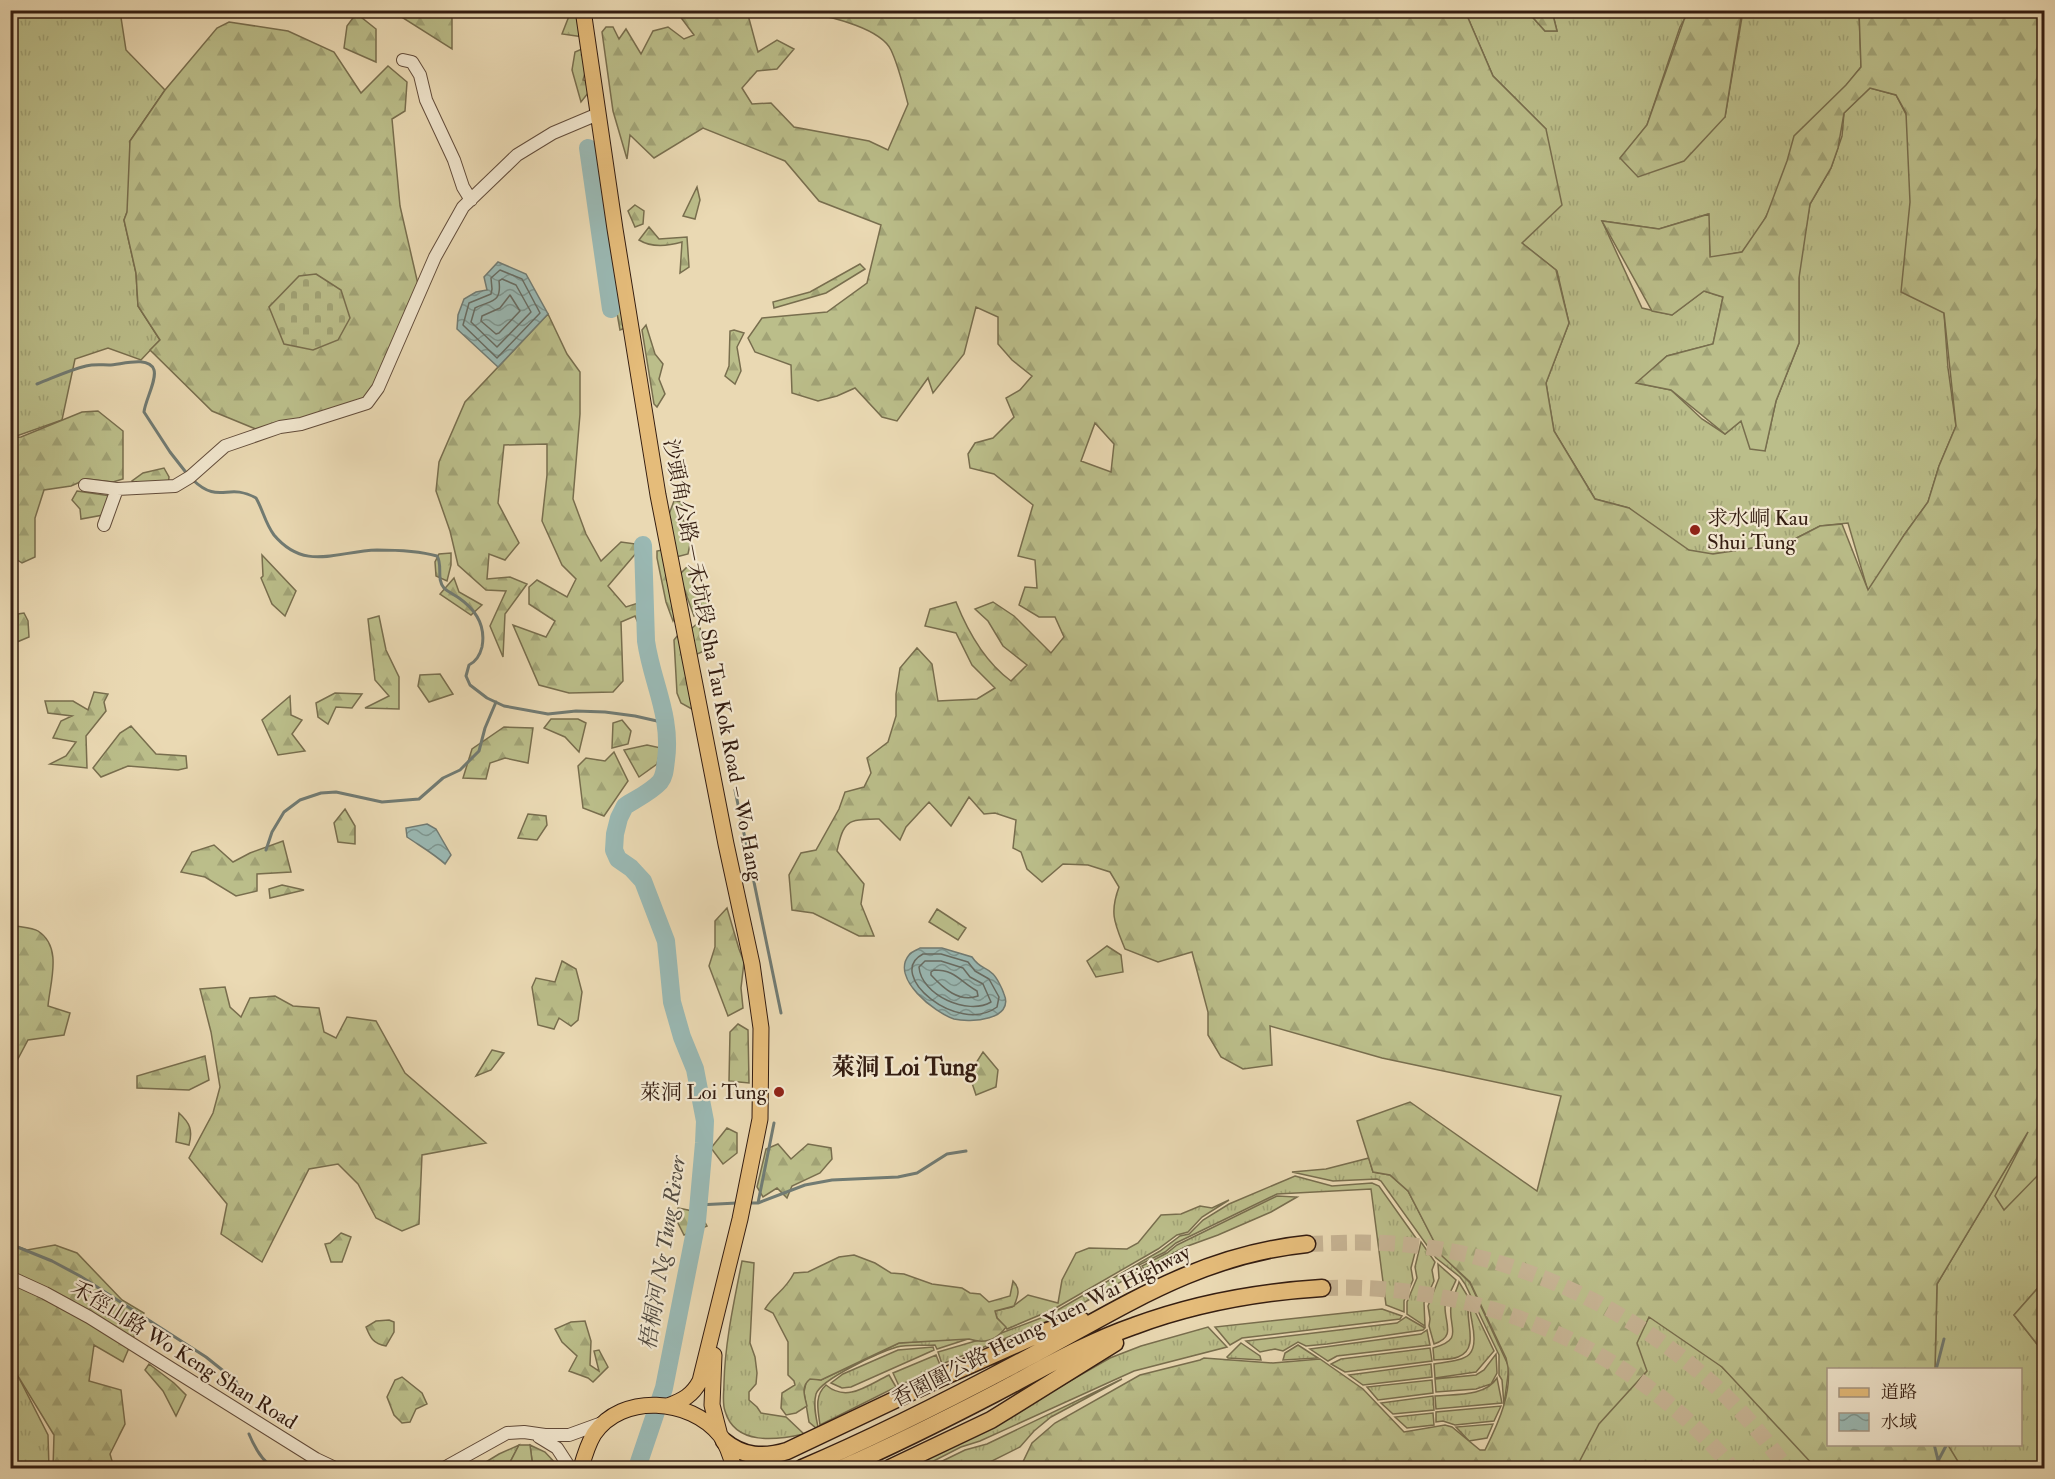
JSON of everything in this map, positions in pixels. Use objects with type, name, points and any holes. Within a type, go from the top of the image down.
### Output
[{"type":"highway","name":"香園圍公路 Heung Yuen Wai Highway","points":[[802,1468],[983,1382],[1116,1308],[1171,1281],[1224,1260],[1276,1248],[1307,1245]]},
{"type":"highway","name":"香園圍公路 Heung Yuen Wai Highway","points":[[842,1468],[969,1407],[1085,1346],[1122,1330],[1160,1317],[1244,1298],[1322,1288]]},
{"type":"highway","points":[[722,1438],[739,1451],[753,1455],[766,1456],[787,1451],[1044,1332],[1116,1308]]},
{"type":"highway","points":[[890,1468],[991,1420],[1160,1317]]},
{"type":"main road","name":"沙頭角公路－禾坑段 Sha Tau Kok Road – Wo Hang","points":[[583,10],[658,495],[759,1006],[762,1035],[761,1106],[743,1203],[700,1381],[685,1405]]},
{"type":"main road","name":"沙頭角公路－禾坑段 Sha Tau Kok Road – Wo Hang","points":[[717,1316],[711,1395],[713,1416],[734,1468]]},
{"type":"main road","points":[[581,1468],[594,1435],[612,1418],[626,1410],[644,1405],[685,1405],[722,1438]]},
{"type":"street","points":[[403,60],[412,62],[420,75],[426,100],[454,160],[463,187],[471,200]]},
{"type":"street","points":[[85,485],[117,489],[175,486],[188,479],[215,453],[238,440],[280,427],[301,424],[368,403],[378,388],[435,257],[463,207],[517,155],[554,133],[598,114]]},
{"type":"street","points":[[104,525],[117,489]]},
{"type":"street","name":"禾徑山路 Wo Keng Shan Road","points":[[10,1277],[89,1317],[316,1459],[335,1468]]},
{"type":"street","points":[[444,1468],[507,1434],[569,1435],[612,1418]]},
{"type":"street","points":[[533,1433],[557,1448],[570,1468]]},
{"type":"green space","points":[[11,11],[120,11],[126,50],[165,90],[130,141],[129,207],[124,220],[136,273],[138,306],[160,340],[141,360],[108,348],[75,359],[62,420],[11,438]]},
{"type":"green space","points":[[358,11],[382,11],[361,17],[376,29],[376,62],[344,48],[347,26]]},
{"type":"green space","points":[[392,11],[452,11],[452,49]]},
{"type":"green space","points":[[571,11],[578,11],[584,37],[562,34]]},
{"type":"green space","points":[[676,11],[747,11],[758,52],[777,40],[794,49],[777,69],[757,71],[742,88],[752,104],[771,103],[794,127],[869,141],[888,150],[908,104],[891,50],[886,43],[867,30],[844,21],[812,14],[810,11],[1465,11],[1493,76],[1546,129],[1562,205],[1522,243],[1556,270],[1569,323],[1546,383],[1554,431],[1595,499],[1629,508],[1689,550],[1713,554],[1787,543],[1820,526],[1842,524],[1868,590],[1928,502],[1939,466],[1956,426],[1944,313],[1901,292],[1910,202],[1906,113],[1896,95],[1870,88],[1844,113],[1838,148],[1831,168],[1810,204],[1799,278],[1799,343],[1776,401],[1765,451],[1750,449],[1741,421],[1725,434],[1671,390],[1636,383],[1667,356],[1713,344],[1723,297],[1704,291],[1672,315],[1652,311],[1602,221],[1659,229],[1709,214],[1710,257],[1742,252],[1766,217],[1794,136],[1861,67],[1859,11],[2044,11],[2044,1169],[2004,1210],[1995,1196],[2028,1132],[1937,1284],[1935,1368],[1827,1368],[1827,1446],[1949,1446],[1962,1468],[1816,1468],[1722,1367],[1649,1317],[1637,1343],[1647,1371],[1599,1424],[1576,1468],[1020,1468],[1032,1443],[1055,1423],[1140,1375],[1204,1358],[1273,1363],[1320,1359],[1363,1389],[1404,1432],[1445,1425],[1452,1427],[1480,1450],[1485,1450],[1500,1417],[1507,1393],[1506,1358],[1470,1282],[1441,1255],[1408,1191],[1390,1175],[1373,1172],[1357,1121],[1410,1102],[1537,1191],[1561,1096],[1382,1058],[1270,1026],[1272,1065],[1243,1069],[1221,1057],[1208,1035],[1208,1012],[1192,952],[1158,962],[1125,949],[1114,919],[1114,905],[1119,887],[1110,872],[1088,865],[1063,864],[1042,882],[1027,869],[1021,852],[1013,848],[1016,820],[995,813],[984,814],[969,797],[951,826],[929,802],[906,827],[900,840],[879,819],[854,821],[845,827],[837,851],[864,884],[861,904],[874,936],[859,936],[813,913],[792,910],[789,875],[801,853],[816,850],[839,809],[845,792],[864,787],[871,773],[867,758],[888,742],[896,716],[896,694],[900,668],[917,648],[932,664],[938,701],[977,699],[995,688],[972,665],[956,633],[925,626],[930,609],[956,602],[978,646],[993,665],[1011,681],[1027,665],[1003,646],[988,621],[975,609],[993,602],[1014,616],[1051,653],[1064,637],[1055,617],[1039,617],[1019,605],[1025,587],[1037,588],[1035,560],[1018,556],[1033,505],[994,474],[970,468],[968,454],[975,443],[993,438],[1014,417],[1006,398],[1020,390],[1032,376],[1012,360],[998,344],[998,317],[976,307],[964,354],[933,393],[928,378],[897,421],[882,417],[855,388],[818,401],[792,393],[791,365],[755,352],[748,338],[762,318],[827,312],[867,283],[881,225],[819,201],[785,161],[703,128],[654,158],[630,135],[627,159],[613,111],[602,32],[606,27],[613,27],[619,39],[626,29],[641,54],[653,31],[668,27],[684,39],[694,35]],"holes":[[[1095,423],[1114,444],[1111,472],[1081,461]]]},
{"type":"green space","points":[[1465,11],[1527,11],[1545,31],[1557,31],[1552,11],[1689,11],[1680,27],[1647,125],[1621,158],[1725,117],[1743,11],[1859,11],[1861,67],[1829,107],[1780,189],[1758,232],[1742,252],[1710,258],[1708,214],[1659,229],[1602,221],[1642,308],[1672,315],[1704,291],[1723,297],[1713,344],[1667,356],[1637,383],[1671,390],[1702,419],[1725,434],[1741,421],[1765,450],[1776,401],[1799,343],[1799,267],[1810,204],[1831,168],[1842,136],[1844,113],[1870,88],[1896,95],[1911,124],[1944,313],[1948,368],[1956,426],[1939,466],[1928,502],[1904,535],[1884,581],[1868,591],[1848,523],[1820,526],[1787,543],[1713,554],[1708,577],[1629,508],[1595,499],[1554,431],[1546,383],[1569,323],[1557,271],[1522,243],[1546,129],[1493,76]]},
{"type":"green space","points":[[1527,11],[1552,11],[1557,31],[1545,31]]},
{"type":"green space","points":[[1689,11],[1742,11],[1725,117],[1684,161],[1638,177],[1620,158],[1647,125]]},
{"type":"green space","points":[[229,22],[288,31],[334,52],[361,93],[388,66],[407,82],[405,111],[392,119],[400,206],[420,293],[367,403],[263,432],[212,411],[150,350],[160,340],[138,306],[136,273],[124,220],[127,212],[130,141],[165,90],[217,28]]},
{"type":"green space","points":[[584,48],[586,70],[583,80],[591,82],[592,88],[581,102],[572,70],[575,52]]},
{"type":"green space","points":[[593,142],[600,155],[611,231],[605,254],[598,254],[604,238],[596,182],[589,170],[586,145]]},
{"type":"green space","points":[[697,187],[700,200],[695,219],[683,216]]},
{"type":"green space","points":[[635,205],[644,211],[643,224],[635,227],[628,211]]},
{"type":"green space","points":[[649,227],[659,239],[687,237],[689,267],[680,273],[682,242],[660,246],[639,240]]},
{"type":"green space","points":[[616,258],[628,327],[620,330],[610,274],[611,266]]},
{"type":"green space","points":[[860,264],[865,269],[826,293],[774,308],[773,302],[810,292]]},
{"type":"green space","points":[[316,274],[341,290],[350,318],[338,340],[313,350],[284,344],[269,307],[299,276]]},
{"type":"green space","points":[[548,314],[567,354],[580,372],[580,414],[573,499],[586,534],[601,561],[621,542],[643,545],[608,586],[626,607],[638,603],[644,610],[646,641],[635,616],[621,622],[623,681],[613,692],[569,693],[539,685],[513,625],[546,637],[555,621],[529,604],[529,587],[537,580],[567,597],[576,579],[562,565],[542,521],[547,475],[547,444],[504,445],[498,503],[519,543],[505,560],[489,554],[487,579],[510,577],[527,584],[505,614],[503,657],[490,626],[506,591],[486,590],[458,565],[450,531],[436,491],[439,462],[465,402]]},
{"type":"green space","points":[[646,325],[655,354],[663,364],[659,379],[665,394],[657,407],[654,404],[642,330]]},
{"type":"green space","points":[[730,331],[744,333],[737,347],[741,371],[735,384],[725,376],[729,366]]},
{"type":"green space","points":[[98,411],[123,431],[123,479],[113,482],[87,479],[71,486],[44,490],[35,518],[35,557],[22,563],[13,557],[11,551],[10,438],[21,437],[82,412]]},
{"type":"green space","points":[[164,468],[169,477],[168,487],[137,488],[132,481],[143,473]]},
{"type":"green space","points":[[77,491],[111,496],[103,515],[81,519],[80,509],[72,500]]},
{"type":"green space","points":[[674,501],[683,502],[680,512],[691,539],[688,554],[676,557],[668,517]]},
{"type":"green space","points":[[672,548],[678,609],[673,621],[666,602],[657,558],[657,551]]},
{"type":"green space","points":[[451,553],[447,581],[436,576],[435,562],[439,554]]},
{"type":"green space","points":[[262,555],[296,591],[285,616],[272,604],[261,578],[263,576]]},
{"type":"green space","points":[[689,565],[697,591],[710,603],[694,616],[679,575]]},
{"type":"green space","points":[[454,578],[459,592],[482,605],[471,615],[440,594]]},
{"type":"green space","points":[[24,613],[28,621],[29,637],[17,642],[18,614]]},
{"type":"green space","points":[[379,616],[386,650],[399,677],[399,709],[365,708],[389,696],[375,680],[368,619]]},
{"type":"green space","points":[[699,622],[704,651],[695,655],[690,630]]},
{"type":"green space","points":[[682,630],[699,713],[681,703],[677,693],[674,640]]},
{"type":"green space","points":[[440,674],[453,694],[429,702],[418,686],[420,675]]},
{"type":"green space","points":[[94,692],[108,694],[104,702],[106,711],[86,736],[87,768],[50,764],[66,756],[76,742],[53,738],[61,721],[72,716],[48,713],[45,701],[73,701],[88,710]]},
{"type":"green space","points":[[335,693],[362,694],[352,708],[336,707],[328,724],[318,717],[316,703]]},
{"type":"green space","points":[[290,696],[291,715],[302,720],[292,734],[305,751],[278,755],[262,720]]},
{"type":"green space","points":[[551,719],[578,719],[586,723],[579,752],[565,737],[544,728]]},
{"type":"green space","points":[[622,720],[631,731],[628,744],[612,748],[613,723]]},
{"type":"green space","points":[[131,726],[156,754],[186,756],[187,768],[178,770],[128,766],[101,777],[93,768],[120,733]]},
{"type":"green space","points":[[504,727],[533,728],[528,763],[505,758],[490,763],[486,779],[463,778],[472,749]]},
{"type":"green space","points":[[647,745],[661,748],[657,764],[639,777],[624,750]]},
{"type":"green space","points":[[614,752],[628,781],[604,816],[583,808],[578,766],[586,758],[605,761]]},
{"type":"green space","points":[[345,809],[355,826],[355,844],[338,842],[334,823]]},
{"type":"green space","points":[[528,814],[546,816],[547,825],[537,840],[518,838]]},
{"type":"green space","points":[[283,841],[291,872],[257,874],[257,891],[236,896],[205,877],[181,872],[192,852],[214,845],[233,862]]},
{"type":"green space","points":[[282,885],[304,890],[270,898],[269,889]]},
{"type":"green space","points":[[727,908],[744,962],[741,988],[743,1008],[728,1016],[709,966],[715,947],[715,921]]},
{"type":"green space","points":[[937,909],[966,928],[958,940],[929,922]]},
{"type":"green space","points":[[11,925],[38,931],[46,938],[53,955],[48,1006],[70,1013],[64,1035],[28,1040],[11,1072]]},
{"type":"green space","points":[[1107,946],[1121,955],[1123,972],[1096,977],[1087,961]]},
{"type":"green space","points":[[562,961],[576,969],[582,992],[578,1020],[571,1026],[559,1018],[554,1029],[538,1025],[532,987],[536,978],[555,982]]},
{"type":"green space","points":[[225,987],[230,1007],[241,1017],[250,998],[275,996],[293,1006],[319,1008],[324,1032],[336,1038],[347,1017],[376,1021],[405,1073],[486,1143],[422,1155],[419,1224],[402,1231],[376,1218],[358,1184],[338,1164],[309,1169],[262,1262],[221,1234],[227,1204],[189,1158],[213,1113],[220,1087],[211,1032],[200,989]]},
{"type":"green space","points":[[738,1024],[748,1030],[749,1083],[729,1081],[730,1032]]},
{"type":"green space","points":[[492,1050],[504,1053],[491,1070],[476,1076]]},
{"type":"green space","points":[[983,1052],[998,1070],[996,1087],[976,1095],[969,1074]]},
{"type":"green space","points":[[205,1056],[209,1080],[189,1090],[137,1088],[137,1076]]},
{"type":"green space","points":[[2044,1088],[2044,1281],[2014,1315],[2044,1353],[2044,1468],[1960,1468],[1947,1446],[2022,1446],[2022,1368],[1935,1368],[1937,1284],[2036,1118]]},
{"type":"green space","points":[[179,1113],[190,1127],[189,1145],[176,1142]]},
{"type":"green space","points":[[727,1128],[737,1133],[737,1153],[723,1164],[711,1148]]},
{"type":"green space","points":[[778,1144],[791,1159],[808,1144],[831,1148],[832,1159],[820,1173],[792,1186],[787,1198],[777,1188],[763,1197],[757,1187],[766,1149]]},
{"type":"green space","points":[[1369,1158],[1373,1172],[1390,1175],[1408,1191],[1441,1254],[1470,1283],[1509,1367],[1504,1405],[1502,1380],[1499,1375],[1499,1355],[1465,1284],[1460,1277],[1436,1258],[1381,1181],[1377,1179],[1333,1181],[1292,1172],[1326,1169]]},
{"type":"green space","points":[[1295,1176],[1332,1186],[1372,1183],[1379,1186],[1418,1241],[1411,1268],[1413,1280],[1404,1301],[1404,1312],[1386,1305],[1371,1189],[1277,1194],[1176,1243],[1165,1252],[1139,1265],[1142,1270],[1060,1316],[942,1364],[938,1352],[996,1335],[1049,1315],[1160,1251],[1180,1236],[1189,1234],[1203,1220],[1229,1204]]},
{"type":"green space","points":[[1277,1196],[1297,1197],[1271,1212],[1185,1247],[1144,1269],[1142,1266],[1177,1245]]},
{"type":"green space","points":[[1229,1200],[1202,1217],[1188,1232],[1177,1235],[1158,1249],[1054,1309],[1007,1329],[997,1318],[995,1311],[1012,1307],[1028,1295],[1058,1303],[1062,1280],[1076,1253],[1089,1248],[1127,1249],[1138,1243],[1161,1215],[1181,1214],[1200,1206],[1212,1208]]},
{"type":"green space","points":[[678,1208],[695,1213],[707,1226],[684,1235],[677,1221]]},
{"type":"green space","points":[[341,1233],[351,1237],[342,1262],[331,1262],[325,1244],[330,1243]]},
{"type":"green space","points":[[1421,1242],[1435,1262],[1432,1270],[1434,1281],[1424,1303],[1425,1326],[1407,1314],[1407,1302],[1417,1278],[1415,1267]]},
{"type":"green space","points":[[10,1244],[27,1250],[55,1245],[77,1253],[122,1300],[144,1313],[123,1362],[94,1345],[89,1381],[121,1390],[125,1424],[110,1454],[114,1468],[53,1468],[54,1435],[18,1376],[11,1373]]},
{"type":"green space","points":[[854,1255],[875,1263],[891,1273],[904,1274],[932,1284],[962,1288],[970,1293],[980,1294],[989,1302],[1010,1296],[1013,1281],[1018,1290],[1018,1296],[1014,1306],[995,1311],[997,1318],[1006,1327],[994,1338],[985,1341],[969,1339],[899,1343],[821,1380],[810,1379],[804,1388],[807,1406],[796,1413],[786,1415],[781,1408],[782,1393],[795,1385],[788,1375],[788,1342],[773,1313],[765,1309],[794,1273],[808,1272],[839,1257]]},
{"type":"green space","points":[[742,1261],[754,1263],[750,1343],[757,1373],[756,1384],[749,1392],[749,1400],[761,1413],[786,1417],[804,1434],[770,1439],[747,1435],[730,1422],[725,1411],[723,1397],[726,1352]]},
{"type":"green space","points":[[1438,1264],[1456,1280],[1445,1307],[1447,1334],[1445,1338],[1434,1344],[1429,1326],[1428,1306],[1439,1278]]},
{"type":"green space","points":[[2044,1281],[2044,1353],[2014,1315]]},
{"type":"green space","points":[[1459,1282],[1470,1300],[1468,1307],[1469,1347],[1458,1357],[1434,1360],[1433,1348],[1443,1345],[1452,1337],[1451,1306]]},
{"type":"green space","points":[[1471,1303],[1494,1351],[1476,1372],[1435,1378],[1434,1364],[1462,1359],[1472,1351],[1474,1335],[1470,1313]]},
{"type":"green space","points":[[1382,1309],[1402,1316],[1400,1319],[1242,1338],[1230,1345],[1215,1327]]},
{"type":"green space","points":[[1649,1316],[1713,1358],[1793,1438],[1817,1468],[1575,1468]]},
{"type":"green space","points":[[1406,1317],[1425,1328],[1327,1344],[1306,1346],[1298,1342],[1283,1351],[1275,1349],[1260,1352],[1246,1341],[1397,1323]]},
{"type":"green space","points":[[376,1321],[394,1322],[394,1332],[386,1346],[378,1344],[366,1327]]},
{"type":"green space","points":[[585,1321],[591,1341],[590,1365],[599,1371],[594,1351],[599,1350],[608,1367],[593,1382],[569,1371],[577,1356],[562,1342],[555,1329],[571,1322]]},
{"type":"green space","points":[[1208,1327],[1227,1347],[1134,1371],[980,1441],[961,1447],[920,1468],[901,1468],[988,1428],[1110,1358],[1141,1346]]},
{"type":"green space","points":[[1427,1330],[1430,1345],[1337,1356],[1328,1361],[1310,1349],[1421,1334]]},
{"type":"green space","points":[[971,1338],[937,1349],[935,1345],[897,1347],[852,1367],[820,1388],[815,1402],[818,1427],[816,1428],[809,1422],[804,1392],[810,1378],[821,1380],[899,1343]]},
{"type":"green space","points":[[1241,1343],[1260,1356],[1261,1360],[1228,1358]]},
{"type":"green space","points":[[1298,1345],[1318,1358],[1283,1360],[1285,1353]]},
{"type":"green space","points":[[933,1347],[934,1350],[851,1387],[842,1388],[831,1383],[843,1374],[898,1350]]},
{"type":"green space","points":[[1430,1348],[1432,1361],[1345,1372],[1331,1364],[1341,1359]]},
{"type":"green space","points":[[1496,1354],[1497,1373],[1491,1384],[1476,1389],[1436,1392],[1435,1379],[1476,1375],[1484,1370]]},
{"type":"green space","points":[[936,1355],[940,1365],[899,1386],[893,1373]]},
{"type":"green space","points":[[149,1364],[186,1395],[176,1416],[163,1391],[145,1370]]},
{"type":"green space","points":[[1431,1364],[1432,1377],[1363,1385],[1349,1375]]},
{"type":"green space","points":[[10,1373],[18,1376],[48,1435],[49,1468],[11,1468]]},
{"type":"green space","points":[[889,1375],[896,1387],[820,1425],[818,1399],[826,1385],[842,1392],[858,1391]]},
{"type":"green space","points":[[402,1377],[422,1393],[427,1404],[416,1409],[410,1422],[402,1423],[394,1415],[387,1397],[395,1380]]},
{"type":"green space","points":[[1497,1378],[1502,1403],[1436,1409],[1435,1396],[1477,1392],[1485,1389]]},
{"type":"green space","points":[[1122,1379],[1051,1417],[1020,1447],[986,1464],[961,1462],[948,1468],[928,1468],[965,1450],[987,1444]]},
{"type":"green space","points":[[1432,1380],[1433,1393],[1378,1400],[1367,1387]]},
{"type":"green space","points":[[1433,1396],[1434,1410],[1393,1414],[1381,1403]]},
{"type":"green space","points":[[1501,1406],[1494,1421],[1455,1425],[1443,1421],[1436,1422],[1436,1412]]},
{"type":"green space","points":[[1433,1413],[1434,1425],[1407,1428],[1395,1417]]},
{"type":"green space","points":[[1493,1424],[1487,1438],[1469,1441],[1456,1427]]},
{"type":"green space","points":[[519,1445],[507,1468],[476,1468],[499,1454]]},
{"type":"green space","points":[[519,1445],[530,1445],[533,1468],[507,1468]]},
{"type":"green space","points":[[530,1445],[545,1452],[560,1468],[533,1468]]},
{"type":"water","points":[[498,262],[526,274],[548,314],[498,367],[457,329],[458,315],[464,299],[476,292],[487,290],[484,277]]},
{"type":"water","points":[[427,824],[436,829],[451,855],[445,864],[407,837],[406,828]]},
{"type":"water","points":[[920,948],[942,948],[972,957],[998,981],[1006,1003],[1003,1009],[989,1018],[980,1020],[954,1019],[936,1010],[917,993],[905,974],[905,964],[909,955]]},
{"type":"waterway","name":"梧桐河 Ng Tung River","points":[[588,148],[611,309]]},
{"type":"waterway","points":[[37,384],[89,365],[134,362],[151,365],[154,370],[154,379],[144,412],[188,475]]},
{"type":"waterway","points":[[193,480],[210,491],[238,492],[256,498],[274,535],[298,553],[322,557],[384,550],[437,556],[442,584],[475,613],[481,625],[483,639],[481,650],[476,660],[469,665],[466,676],[470,685],[487,698],[504,706],[548,714],[576,711],[635,716],[657,721],[668,732]]},
{"type":"waterway","name":"梧桐河 Ng Tung River","points":[[637,1468],[664,1388],[697,1221],[705,1121],[695,1069],[682,1037],[672,1002],[666,941],[643,881],[631,868],[618,859],[614,850],[615,834],[625,806],[660,782],[666,760],[664,714],[646,641],[643,545]]},
{"type":"waterway","points":[[266,850],[272,832],[284,812],[300,800],[321,793],[336,792],[382,802],[419,799],[443,778],[460,770],[479,751],[485,728],[496,702]]},
{"type":"waterway","points":[[735,790],[781,1013]]},
{"type":"waterway","points":[[758,1203],[774,1123]]},
{"type":"waterway","points":[[749,1203],[758,1203],[805,1185],[832,1180],[898,1177],[917,1173],[947,1154],[966,1151]]},
{"type":"waterway","points":[[698,1205],[737,1203]]},
{"type":"waterway","points":[[10,1244],[52,1261],[80,1276],[206,1357],[236,1381],[241,1396]]},
{"type":"waterway","points":[[1937,1368],[1944,1339]]},
{"type":"waterway","points":[[249,1434],[259,1453],[274,1468]]},
{"type":"waterway","points":[[1934,1446],[1938,1460]]},
{"type":"waterway","points":[[1936,1468],[1946,1446]]},
{"type":"tunnel","points":[[1307,1244],[1384,1243],[1443,1250],[1501,1263],[1557,1284],[1611,1310],[1662,1342],[1708,1380],[1750,1422],[1786,1468]]},
{"type":"tunnel","points":[[1322,1288],[1380,1289],[1438,1296],[1494,1310],[1548,1330],[1600,1355],[1648,1387],[1692,1425],[1732,1468]]},
{"type":"place","name":"求水峒 Kau Shui Tung","points":[[1695,530]]},
{"type":"place","name":"萊洞 Loi Tung","points":[[779,1092]]},
{"type":"district","name":"萊洞 Loi Tung","points":[[904,1067]]}]
